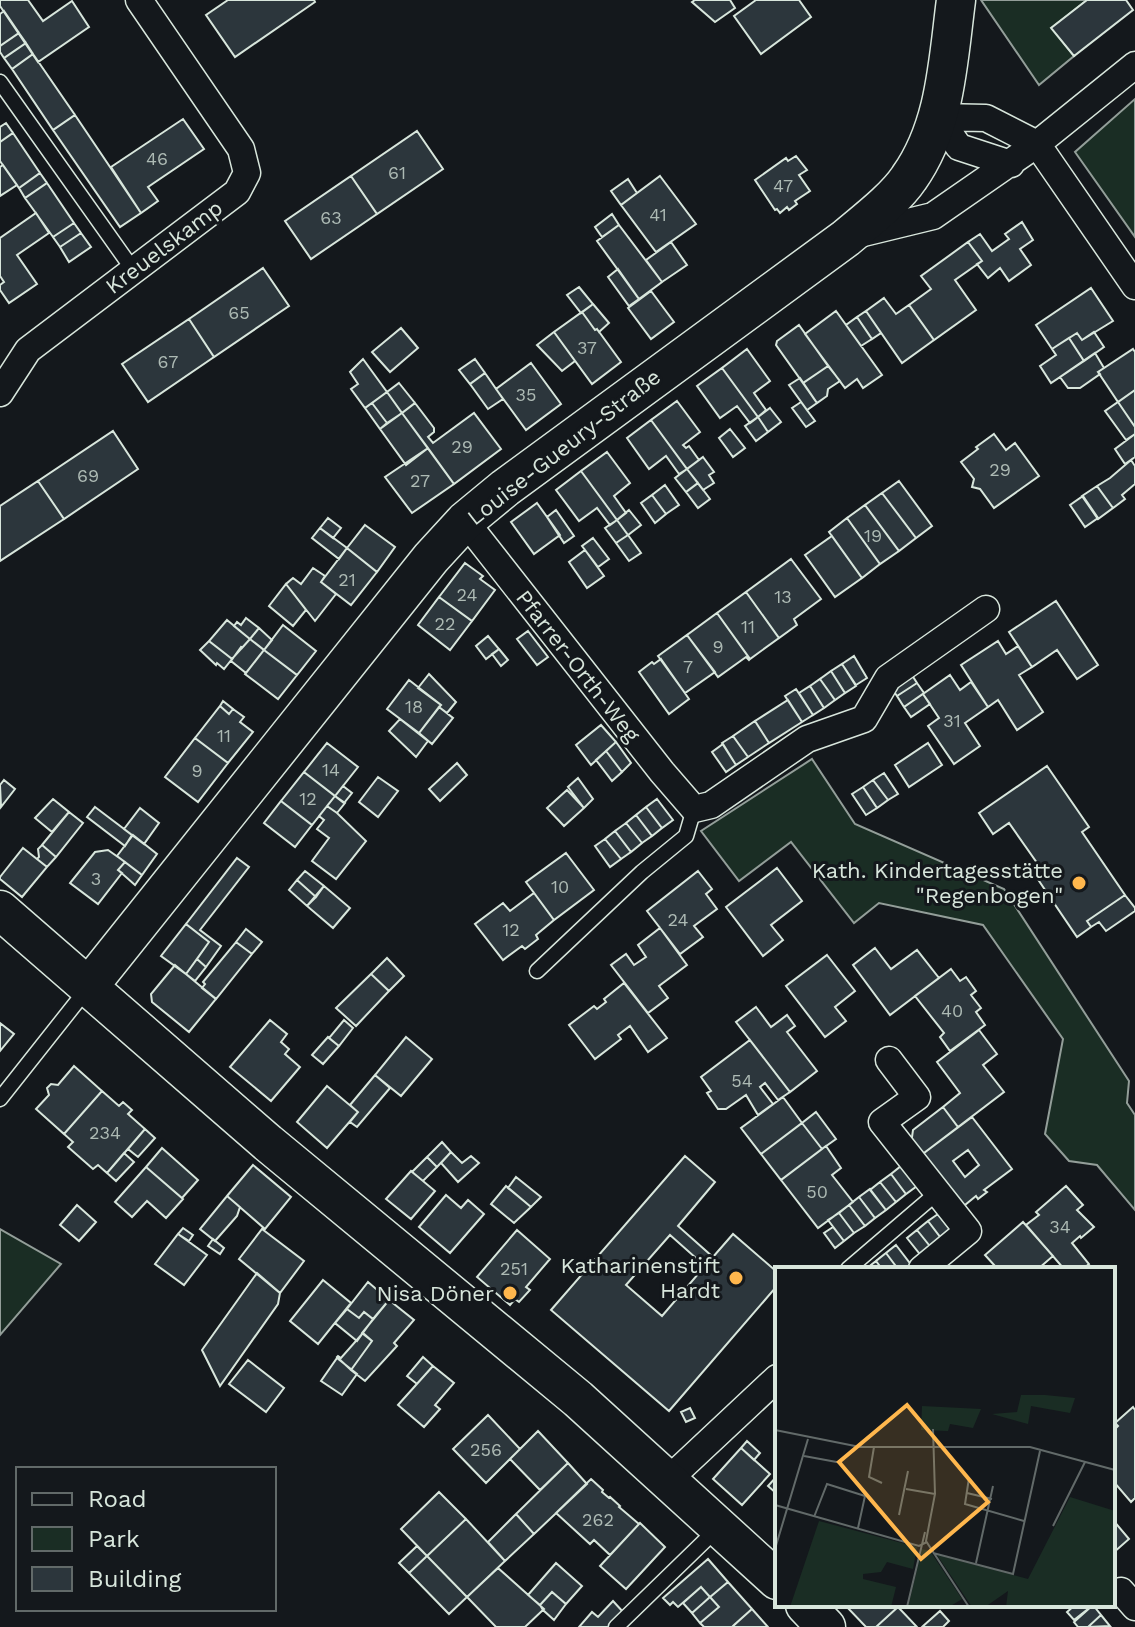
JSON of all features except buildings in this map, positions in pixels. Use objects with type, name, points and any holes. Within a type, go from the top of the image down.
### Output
[{"type":"street","name":"Kreuelskamp","points":[[0,393],[28,350],[237,192],[247,173],[241,149],[139,0]]},
{"type":"street","name":"Louise-Gueury-Straße","points":[[89,986],[399,596],[465,521],[516,480],[846,238],[909,180],[931,139],[938,117],[949,65],[956,0]]},
{"type":"street","points":[[846,238],[933,216],[1011,164],[1135,65]]},
{"type":"street","points":[[938,117],[986,118],[1037,144],[1135,286]]},
{"type":"street","points":[[938,117],[959,147],[1011,164]]},
{"type":"street","name":"Pfarrer-Orth-Weg","points":[[465,521],[694,809]]},
{"type":"street","points":[[694,809],[711,805],[807,739],[864,719],[888,678],[986,609]]},
{"type":"street","points":[[0,910],[268,1143],[578,1399],[775,1578]]},
{"type":"street","points":[[889,1060],[917,1097],[882,1122],[968,1231],[924,1267]]},
{"type":"street","points":[[668,1480],[775,1380]]},
{"type":"street","points":[[807,1607],[826,1627]]},
{"type":"lane","points":[[0,82],[134,271]]},
{"type":"lane","points":[[537,971],[642,872],[686,836],[694,809]]},
{"type":"lane","points":[[0,1099],[89,986]]},
{"type":"lane","points":[[850,1267],[938,1192]]},
{"type":"lane","points":[[616,1627],[718,1528]]},
{"type":"green space","points":[[981,0],[1087,0],[1052,28],[1074,56],[1039,85]]},
{"type":"green space","points":[[1135,99],[1135,237],[1075,152]]},
{"type":"green space","points":[[812,759],[855,824],[1004,889],[1129,1081],[1127,1103],[1135,1115],[1135,1210],[1097,1165],[1069,1161],[1045,1134],[1063,1039],[983,925],[879,903],[854,923],[791,842],[739,881],[701,831]]},
{"type":"green space","points":[[0,1229],[61,1264],[0,1335]]},
{"type":"place","name":"Kath. Kindertagesstätte \"Regenbogen\"","points":[[1079,883]]},
{"type":"place","name":"Katharinenstift Hardt","points":[[736,1278]]},
{"type":"place","name":"Nisa Döner","points":[[510,1293]]}]
